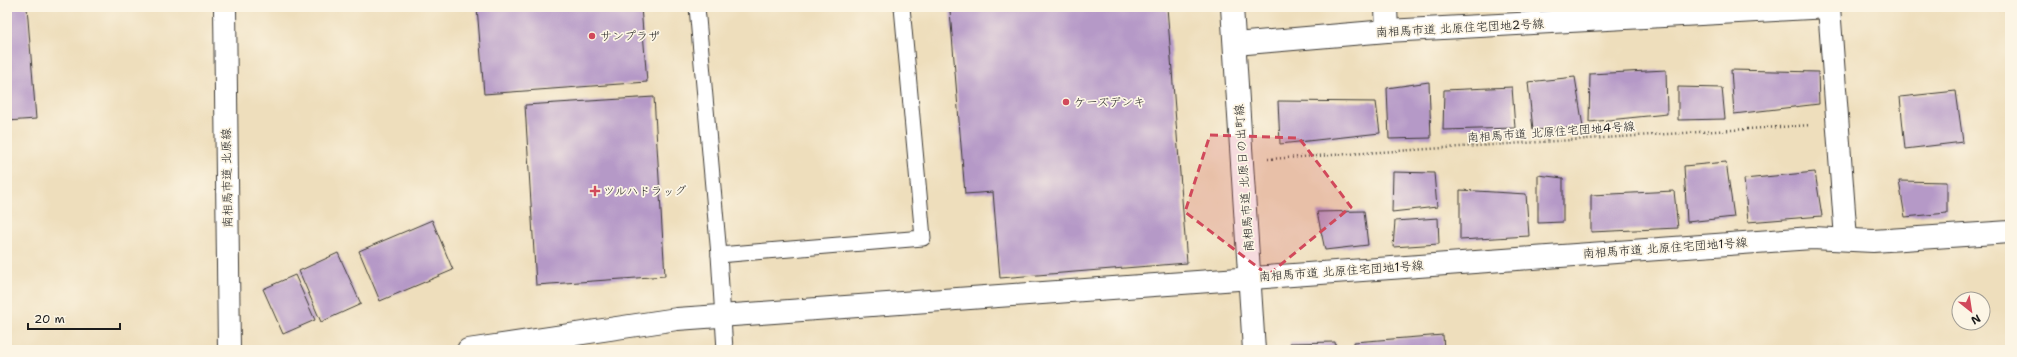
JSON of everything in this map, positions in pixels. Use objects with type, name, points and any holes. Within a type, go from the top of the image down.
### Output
[{"type":"street","name":"南相馬市道 北原線","points":[[225,7],[229,350]]},
{"type":"street","name":"南相馬市道 北原日の出町線","points":[[1232,7],[1251,277],[1254,350]]},
{"type":"street","points":[[1386,7],[1388,31]]},
{"type":"street","name":"南相馬市道 北原住宅団地2号線","points":[[1235,44],[1388,31],[1829,7]]},
{"type":"street","points":[[1829,7],[1839,125],[1846,239]]},
{"type":"street","name":"南相馬市道 北原住宅団地1号線","points":[[468,350],[678,319],[1812,238],[1873,241],[2010,232]]},
{"type":"lane","points":[[696,7],[719,255],[725,350]]},
{"type":"lane","points":[[719,255],[923,238],[902,7]]},
{"type":"path","name":"南相馬市道 北原住宅団地4号線","points":[[1265,160],[1817,124],[1839,125]]},
{"type":"highlighted area","points":[[1210,135],[1299,138],[1351,207],[1268,275],[1185,212]]},
{"type":"building","points":[[7,7],[27,7],[36,119],[7,121]]},
{"type":"building","points":[[477,7],[641,7],[647,82],[484,94]]},
{"type":"building","name":"ケーズデンキ","points":[[985,7],[1167,7],[1187,263],[1000,278],[993,192],[965,194],[950,11]]},
{"type":"building","points":[[1666,70],[1667,114],[1589,122],[1590,74]]},
{"type":"building","points":[[1731,70],[1818,72],[1819,104],[1734,114]]},
{"type":"building","points":[[1575,77],[1583,127],[1533,130],[1528,82]]},
{"type":"building","points":[[1429,82],[1431,138],[1389,139],[1387,88]]},
{"type":"building","points":[[1512,87],[1515,128],[1443,130],[1444,90]]},
{"type":"building","points":[[1678,87],[1722,88],[1725,119],[1678,120]]},
{"type":"building","points":[[1956,91],[1963,142],[1905,149],[1900,97]]},
{"type":"building","name":"ツルハドラッグ","points":[[654,97],[665,276],[536,285],[525,105]]},
{"type":"building","points":[[1278,101],[1376,102],[1380,133],[1280,144]]},
{"type":"building","points":[[1726,162],[1734,217],[1687,222],[1684,166]]},
{"type":"building","points":[[1393,172],[1434,173],[1437,207],[1392,212]]},
{"type":"building","points":[[1815,172],[1822,216],[1748,222],[1744,179]]},
{"type":"building","points":[[1538,175],[1563,178],[1563,222],[1538,223]]},
{"type":"building","points":[[1899,181],[1947,182],[1947,213],[1905,217]]},
{"type":"building","points":[[1460,190],[1526,194],[1529,236],[1460,240]]},
{"type":"building","points":[[1674,191],[1678,228],[1591,232],[1591,195]]},
{"type":"building","points":[[1364,211],[1368,245],[1325,250],[1317,212]]},
{"type":"building","points":[[1438,218],[1439,244],[1393,247],[1395,221]]},
{"type":"building","points":[[432,220],[453,270],[380,301],[359,251]]},
{"type":"building","points":[[338,253],[361,304],[321,322],[299,271]]},
{"type":"building","points":[[295,275],[315,320],[283,334],[263,289]]},
{"type":"building","points":[[1443,335],[1444,350],[1354,350],[1354,342]]},
{"type":"building","points":[[1335,342],[1336,350],[1290,350],[1290,343]]},
{"type":"place","name":"サンプラザ","points":[[592,36]]},
{"type":"place","name":"ケーズデンキ","points":[[1066,102]]},
{"type":"place","name":"ツルハドラッグ","points":[[595,191]]}]
